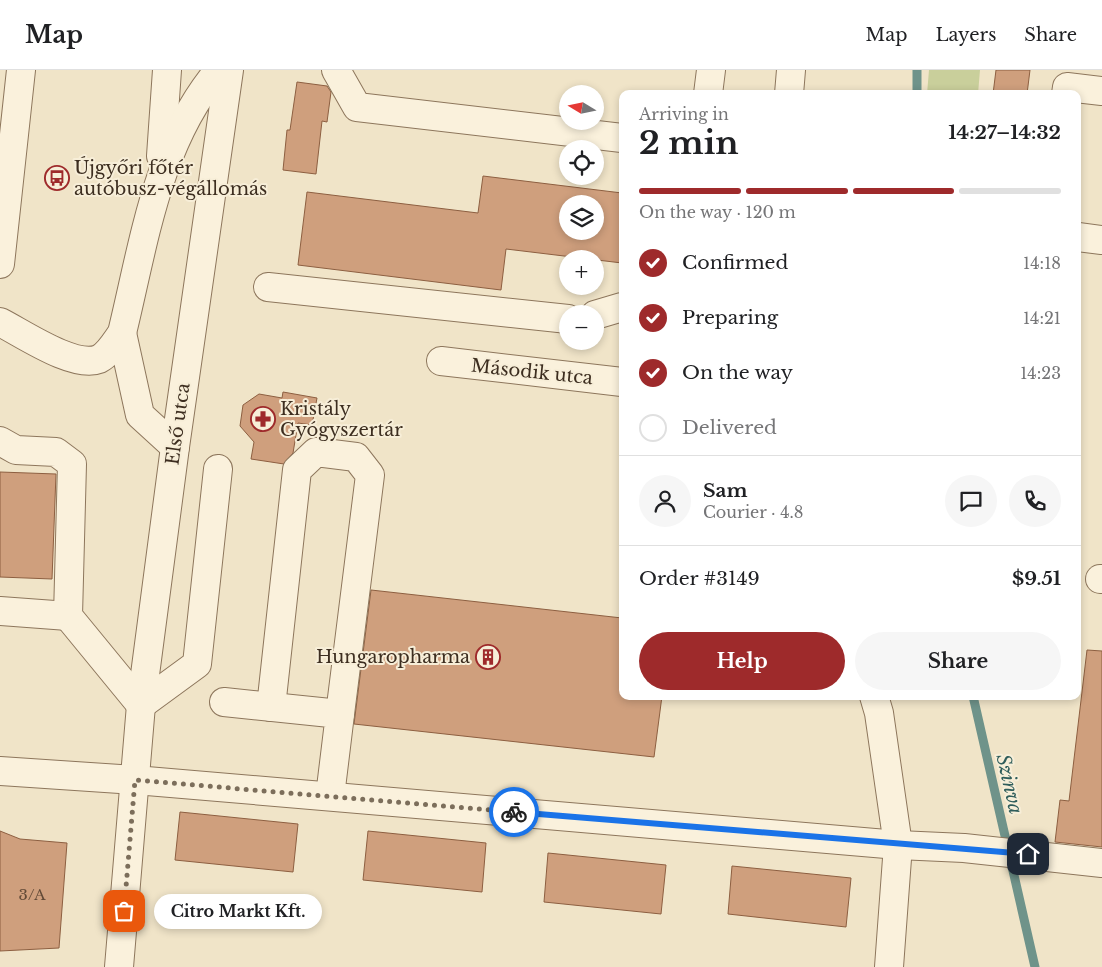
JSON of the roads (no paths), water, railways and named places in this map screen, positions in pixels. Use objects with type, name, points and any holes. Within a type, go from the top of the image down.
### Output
[{"type":"street","points":[[0,264],[21,70]]},
{"type":"street","points":[[158,185],[167,70]]},
{"type":"street","points":[[0,322],[70,358],[99,359],[109,351],[122,333],[158,185],[178,133],[205,86],[218,70]]},
{"type":"street","name":"Első utca","points":[[119,967],[140,705],[229,70]]},
{"type":"street","points":[[336,70],[356,107],[619,138]]},
{"type":"street","points":[[708,90],[711,70]]},
{"type":"street","points":[[789,90],[791,70]]},
{"type":"street","points":[[1081,91],[1102,91]]},
{"type":"street","points":[[1081,237],[1102,240]]},
{"type":"street","points":[[268,287],[559,318]]},
{"type":"street","points":[[604,313],[619,309]]},
{"type":"street","points":[[122,333],[140,416],[175,447]]},
{"type":"street","name":"Második utca","points":[[441,362],[619,382]]},
{"type":"street","points":[[0,441],[16,450],[56,452],[72,464],[68,616],[140,705],[197,664],[218,469]]},
{"type":"street","points":[[270,707],[297,470],[316,452],[356,456],[370,475],[330,796]]},
{"type":"street","points":[[0,611],[68,616]]},
{"type":"street","points":[[875,700],[879,713],[898,844],[889,967]]},
{"type":"street","points":[[224,702],[340,714]]},
{"type":"street","points":[[0,771],[135,780],[964,848],[1102,863]]},
{"type":"waterway","name":"Szinva","points":[[917,70],[917,90]]},
{"type":"waterway","name":"Szinva","points":[[974,700],[1035,967]]},
{"type":"place","name":"Újgyőri főtér autóbusz-végállomás","points":[[57,178]]},
{"type":"place","name":"Kristály Gyógyszertár","points":[[263,419]]},
{"type":"place","name":"Hungaropharma","points":[[488,657]]},
{"type":"place","name":"Citro Markt Kft.","points":[[124,911]]}]
